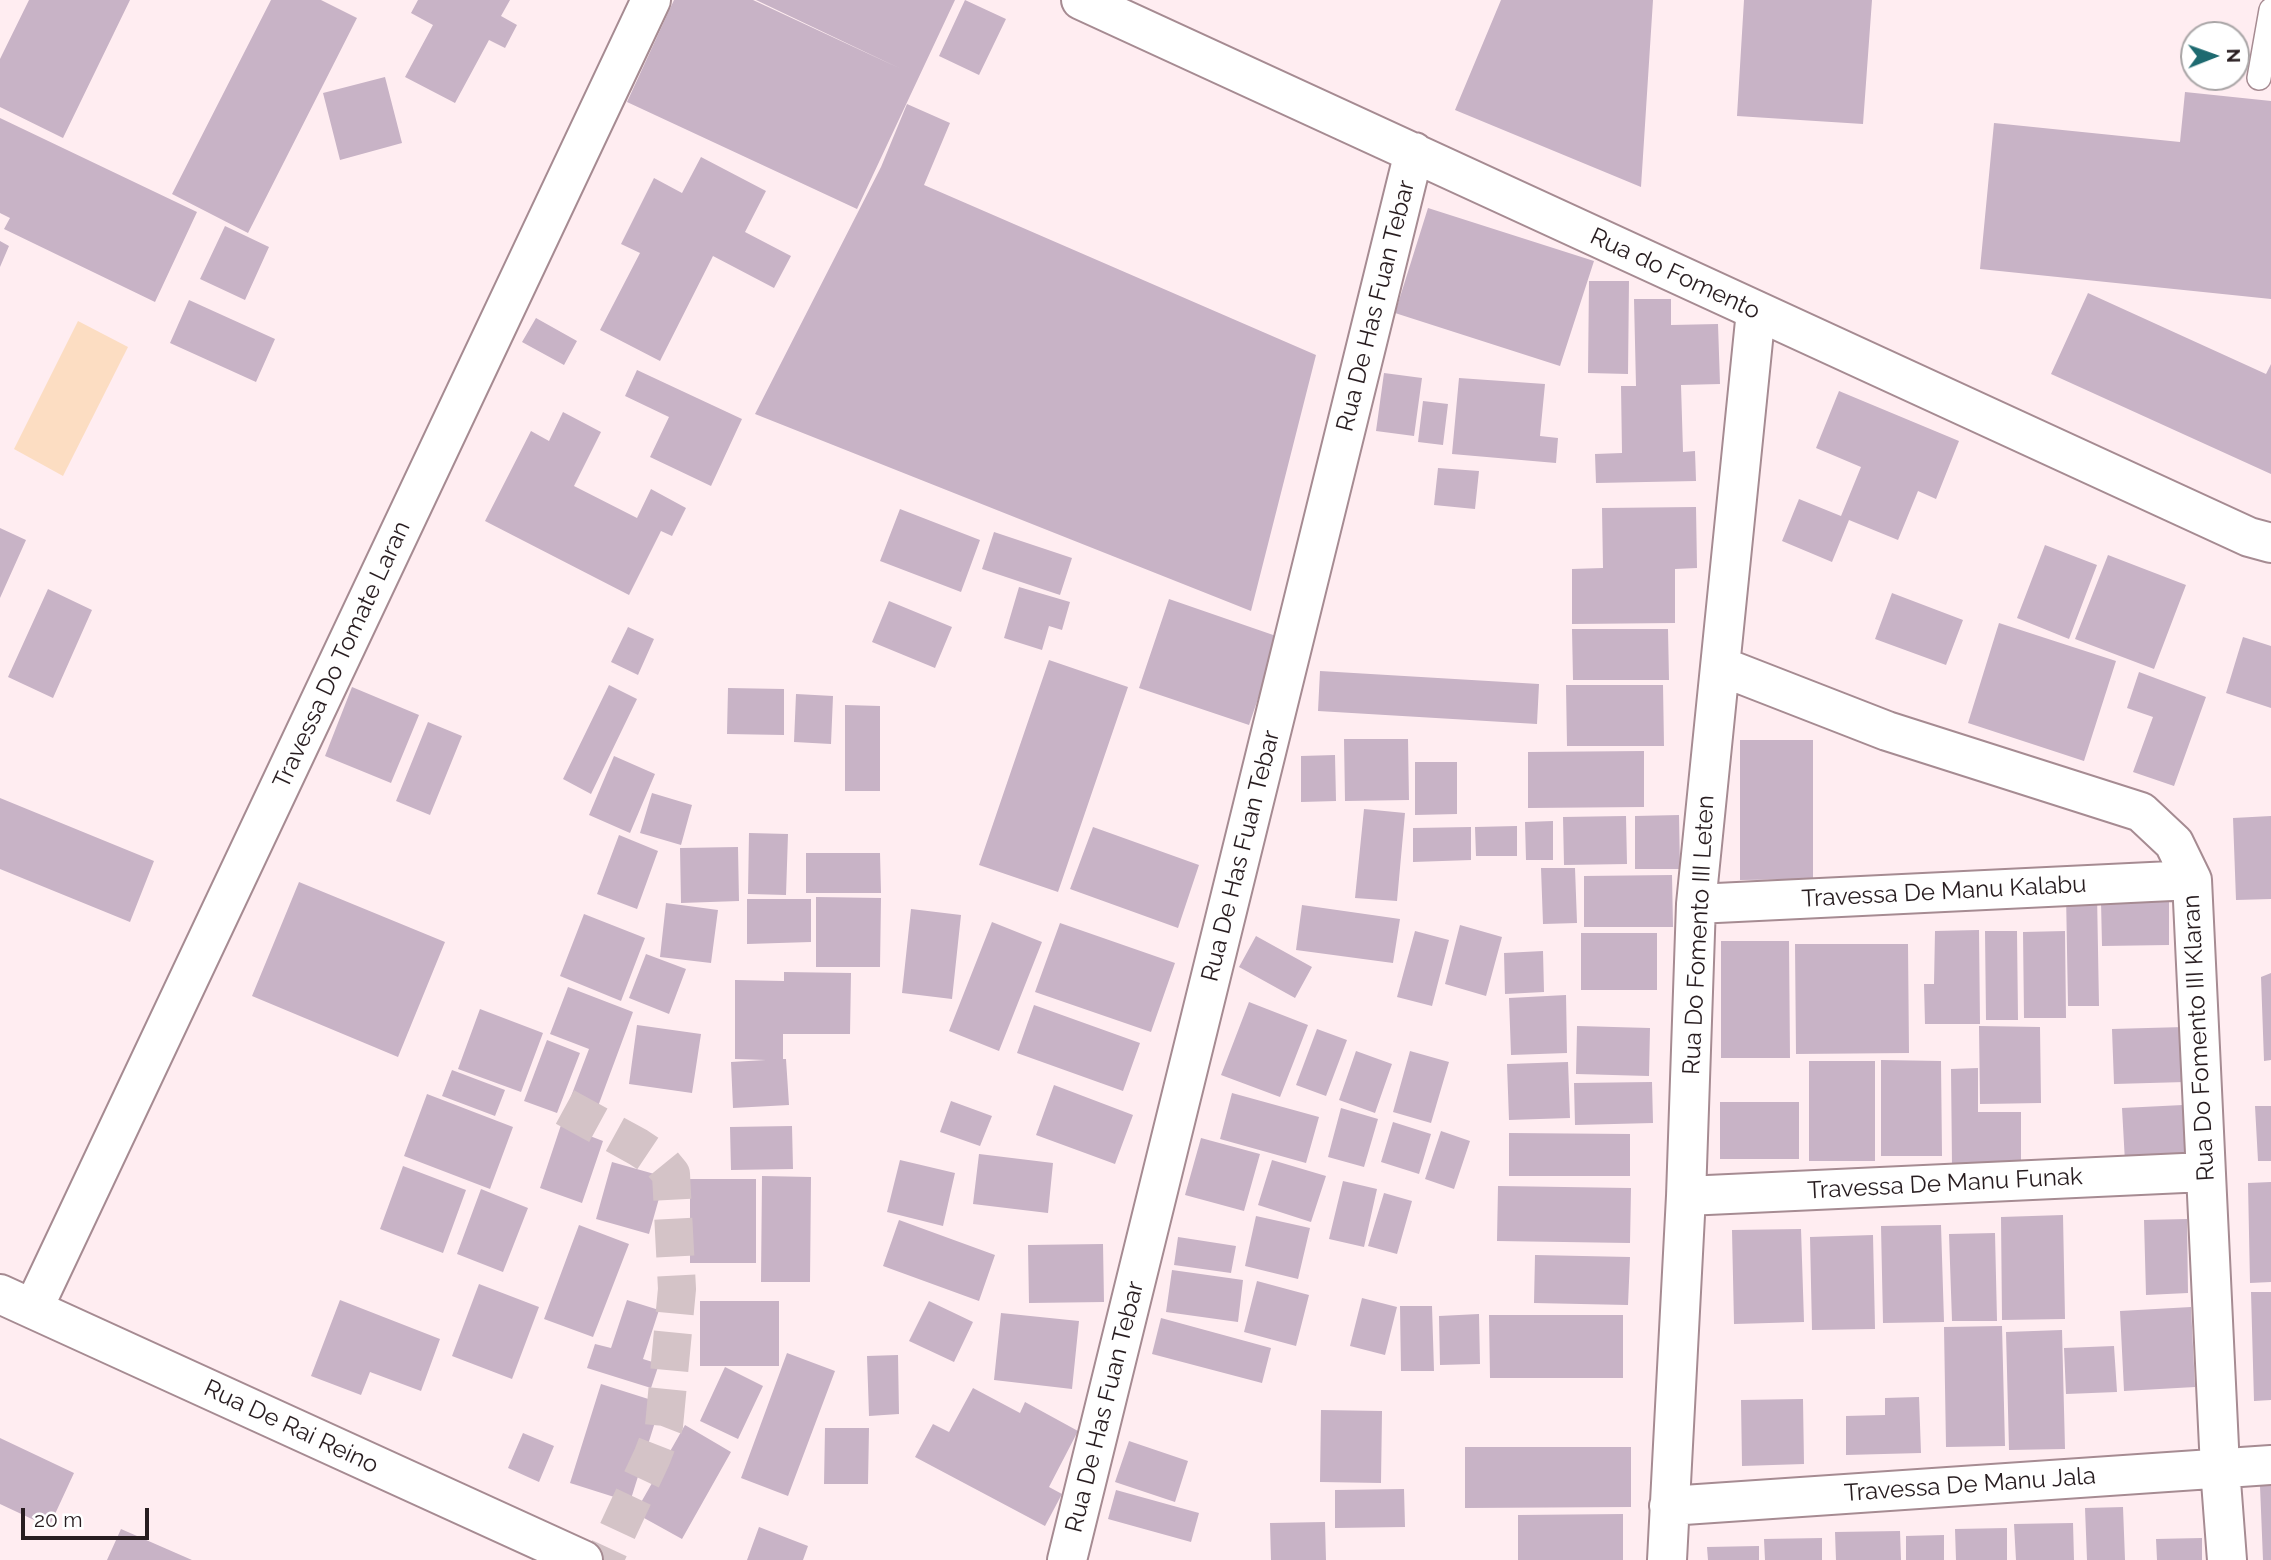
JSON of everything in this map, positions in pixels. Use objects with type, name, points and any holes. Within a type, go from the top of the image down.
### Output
[{"type":"street","name":"Travessa Do Tomate Laran","points":[[17,1302],[651,0]]},
{"type":"street","name":"Rua do Fomento","points":[[1081,0],[2249,537],[2271,543]]},
{"type":"street","name":"Rua De Has Fuan Tebar","points":[[1068,1560],[1414,152]]},
{"type":"street","name":"Rua Do Fomento III Leten","points":[[1667,1560],[1686,1196],[1696,904],[1756,311]]},
{"type":"street","name":"Rua Do Fomento III Klaran","points":[[1720,666],[1888,731],[2141,812],[2174,843],[2192,880],[2220,1468],[2227,1560]]},
{"type":"street","name":"Travessa De Manu Kalabu","points":[[1696,904],[2192,880]]},
{"type":"street","name":"Travessa De Manu Funak","points":[[1686,1196],[2205,1172]]},
{"type":"street","name":"Rua De Rai Reino","points":[[17,1302],[583,1560]]},
{"type":"street","name":"Travessa De Manu Jala","points":[[1668,1506],[2271,1465]]},
{"type":"lane","points":[[2259,78],[2271,10]]},
{"type":"shaded area","points":[[78,321],[128,347],[63,476],[14,449]]},
{"type":"building","points":[[29,0],[130,0],[63,138],[0,107],[0,59]]},
{"type":"building","points":[[271,0],[321,0],[357,18],[248,233],[172,194]]},
{"type":"building","points":[[418,0],[510,0],[501,16],[517,25],[505,48],[489,40],[455,103],[405,77],[433,25],[411,13]]},
{"type":"building","points":[[674,0],[753,0],[899,68],[756,0],[955,0],[857,209],[627,102]]},
{"type":"building","points":[[965,0],[1006,19],[979,75],[939,56]]},
{"type":"building","points":[[1501,0],[1653,0],[1641,187],[1455,110]]},
{"type":"building","points":[[1744,0],[1872,0],[1863,124],[1737,116]]},
{"type":"building","points":[[385,77],[402,143],[340,160],[323,93]]},
{"type":"building","points":[[2185,92],[2271,101],[2271,299],[1980,269],[1994,123],[2180,142]]},
{"type":"building","points":[[907,104],[950,123],[924,185],[1316,355],[1251,611],[755,414],[881,167]]},
{"type":"building","points":[[0,118],[197,212],[155,302],[4,229],[10,218],[0,213]]},
{"type":"building","points":[[701,157],[766,191],[745,232],[791,256],[774,288],[713,256],[660,361],[600,330],[640,253],[621,244],[654,178],[682,193]]},
{"type":"building","points":[[1428,208],[1594,261],[1560,366],[1395,313]]},
{"type":"building","points":[[225,226],[269,247],[245,300],[200,279]]},
{"type":"building","points":[[0,241],[9,246],[0,267]]},
{"type":"building","points":[[1589,281],[1629,281],[1628,374],[1588,373]]},
{"type":"building","points":[[2088,293],[2266,374],[2271,364],[2271,474],[2051,374]]},
{"type":"building","points":[[1634,299],[1671,299],[1671,325],[1718,324],[1720,384],[1681,385],[1683,452],[1695,451],[1696,481],[1596,483],[1595,454],[1622,453],[1621,386],[1636,386]]},
{"type":"building","points":[[189,300],[275,339],[256,382],[170,343]]},
{"type":"building","points":[[536,318],[577,341],[564,365],[522,342]]},
{"type":"building","points":[[637,370],[742,419],[711,486],[650,457],[669,417],[625,396]]},
{"type":"building","points":[[1384,373],[1422,378],[1414,436],[1376,431]]},
{"type":"building","points":[[1459,378],[1545,384],[1540,436],[1558,438],[1556,463],[1452,454]]},
{"type":"building","points":[[1839,391],[1959,441],[1936,499],[1918,491],[1898,540],[1849,520],[1832,562],[1782,541],[1799,499],[1841,516],[1861,467],[1816,448]]},
{"type":"building","points":[[1423,401],[1448,404],[1443,445],[1418,442]]},
{"type":"building","points":[[563,412],[601,432],[574,486],[637,518],[651,489],[686,508],[672,536],[661,531],[629,595],[485,521],[531,431],[549,441]]},
{"type":"building","points":[[1438,468],[1479,471],[1475,509],[1434,505]]},
{"type":"building","points":[[1696,507],[1697,568],[1675,569],[1675,623],[1572,624],[1572,569],[1603,568],[1602,508]]},
{"type":"building","points":[[900,509],[980,540],[961,592],[880,561]]},
{"type":"building","points":[[0,528],[26,540],[0,598]]},
{"type":"building","points":[[994,532],[1072,558],[1060,595],[982,569]]},
{"type":"building","points":[[2045,545],[2097,565],[2069,639],[2017,618]]},
{"type":"building","points":[[2108,555],[2186,585],[2154,669],[2075,639]]},
{"type":"building","points":[[1019,587],[1070,602],[1062,630],[1049,626],[1042,650],[1004,638]]},
{"type":"building","points":[[48,589],[92,610],[53,698],[8,677]]},
{"type":"building","points":[[1892,593],[1963,620],[1946,665],[1875,639]]},
{"type":"building","points":[[1169,599],[1279,637],[1249,725],[1139,688]]},
{"type":"building","points":[[889,601],[952,627],[935,668],[872,642]]},
{"type":"building","points":[[1999,623],[2116,661],[2084,761],[1968,723]]},
{"type":"building","points":[[628,627],[654,639],[638,675],[611,662]]},
{"type":"building","points":[[1572,629],[1668,629],[1669,680],[1573,680]]},
{"type":"building","points":[[2243,637],[2271,646],[2271,708],[2226,693]]},
{"type":"building","points":[[1049,660],[1128,687],[1058,892],[979,865]]},
{"type":"building","points":[[1320,671],[1539,684],[1537,724],[1318,711]]},
{"type":"building","points":[[2139,672],[2206,697],[2174,786],[2133,772],[2153,717],[2127,708]]},
{"type":"building","points":[[609,685],[637,699],[591,794],[563,779]]},
{"type":"building","points":[[1566,685],[1663,685],[1664,746],[1567,746]]},
{"type":"building","points":[[352,687],[419,715],[391,783],[325,756]]},
{"type":"building","points":[[728,688],[784,689],[784,735],[727,734]]},
{"type":"building","points":[[796,694],[833,696],[831,744],[794,742]]},
{"type":"building","points":[[845,705],[880,706],[880,791],[845,791]]},
{"type":"building","points":[[428,722],[462,736],[430,815],[396,801]]},
{"type":"building","points":[[1344,739],[1408,739],[1409,800],[1345,801]]},
{"type":"building","points":[[1740,740],[1813,740],[1813,879],[1740,880]]},
{"type":"building","points":[[1644,751],[1644,807],[1528,808],[1528,752]]},
{"type":"building","points":[[1335,755],[1336,801],[1301,802],[1301,756]]},
{"type":"building","points":[[614,756],[655,774],[630,833],[589,815]]},
{"type":"building","points":[[1415,762],[1457,762],[1457,814],[1415,815]]},
{"type":"building","points":[[652,793],[692,805],[681,845],[640,833]]},
{"type":"building","points":[[0,798],[154,861],[130,922],[0,869]]},
{"type":"building","points":[[1364,809],[1405,813],[1397,901],[1355,898]]},
{"type":"building","points":[[1679,815],[1680,869],[1635,869],[1635,816]]},
{"type":"building","points":[[1626,816],[1627,864],[1564,865],[1563,817]]},
{"type":"building","points":[[2271,816],[2271,899],[2236,900],[2233,818]]},
{"type":"building","points":[[1553,821],[1553,860],[1526,860],[1525,822]]},
{"type":"building","points":[[1517,826],[1517,856],[1476,856],[1475,827]]},
{"type":"building","points":[[1093,827],[1199,865],[1178,928],[1070,889]]},
{"type":"building","points":[[1471,827],[1471,860],[1413,862],[1413,828]]},
{"type":"building","points":[[749,833],[788,834],[786,895],[748,894]]},
{"type":"building","points":[[619,835],[658,851],[637,909],[597,894]]},
{"type":"building","points":[[738,847],[739,901],[681,903],[680,848]]},
{"type":"building","points":[[806,853],[880,853],[881,893],[806,893]]},
{"type":"building","points":[[1541,868],[1575,868],[1577,923],[1543,924]]},
{"type":"building","points":[[1672,875],[1673,927],[1584,927],[1584,876]]},
{"type":"building","points":[[299,882],[445,942],[398,1057],[252,996]]},
{"type":"building","points":[[2066,893],[2097,893],[2099,1006],[2068,1006]]},
{"type":"building","points":[[816,897],[881,898],[880,967],[816,967]]},
{"type":"building","points":[[747,899],[811,899],[811,942],[747,944]]},
{"type":"building","points":[[2169,900],[2169,945],[2102,946],[2101,901]]},
{"type":"building","points":[[666,903],[718,910],[711,963],[660,957]]},
{"type":"building","points":[[1302,905],[1400,919],[1393,963],[1296,950]]},
{"type":"building","points":[[911,909],[961,915],[952,999],[902,993]]},
{"type":"building","points":[[584,914],[645,938],[621,1001],[560,976]]},
{"type":"building","points":[[992,922],[1042,942],[999,1051],[949,1031]]},
{"type":"building","points":[[1060,923],[1175,963],[1151,1032],[1035,992]]},
{"type":"building","points":[[1460,925],[1502,937],[1486,996],[1445,984]]},
{"type":"building","points":[[1979,930],[1980,1024],[1925,1024],[1924,984],[1934,984],[1935,931]]},
{"type":"building","points":[[1415,931],[1449,940],[1432,1006],[1397,997]]},
{"type":"building","points":[[1985,931],[2017,931],[2018,1020],[1986,1020]]},
{"type":"building","points":[[2065,931],[2066,1018],[2024,1018],[2023,932]]},
{"type":"building","points":[[1581,933],[1657,933],[1657,990],[1581,990]]},
{"type":"building","points":[[1256,936],[1312,967],[1295,998],[1239,967]]},
{"type":"building","points":[[1721,941],[1789,941],[1790,1058],[1721,1058]]},
{"type":"building","points":[[1795,944],[1908,944],[1909,1053],[1796,1054]]},
{"type":"building","points":[[1543,951],[1544,992],[1505,994],[1504,953]]},
{"type":"building","points":[[646,954],[686,969],[669,1014],[629,998]]},
{"type":"building","points":[[784,972],[851,973],[850,1034],[783,1034],[783,1059],[786,1059],[789,1105],[733,1108],[731,1062],[766,1060],[735,1059],[735,980],[784,981]]},
{"type":"building","points":[[2271,973],[2271,1060],[2264,1061],[2261,977]]},
{"type":"building","points":[[568,987],[633,1012],[597,1109],[570,1099],[589,1049],[550,1034]]},
{"type":"building","points":[[1566,995],[1567,1053],[1511,1055],[1509,998]]},
{"type":"building","points":[[1249,1002],[1308,1025],[1280,1097],[1221,1075]]},
{"type":"building","points":[[1034,1005],[1140,1043],[1123,1091],[1017,1053]]},
{"type":"building","points":[[480,1009],[543,1033],[521,1092],[458,1069]]},
{"type":"building","points":[[637,1025],[701,1034],[692,1093],[629,1084]]},
{"type":"building","points":[[1577,1026],[1650,1028],[1649,1076],[1576,1074]]},
{"type":"building","points":[[1979,1026],[2040,1027],[2041,1103],[1980,1104]]},
{"type":"building","points":[[2184,1027],[2185,1082],[2114,1084],[2112,1029]]},
{"type":"building","points":[[1317,1029],[1347,1040],[1326,1096],[1296,1085]]},
{"type":"building","points":[[547,1040],[580,1053],[557,1113],[524,1101]]},
{"type":"building","points":[[1356,1051],[1392,1064],[1375,1113],[1339,1100]]},
{"type":"building","points":[[1410,1051],[1449,1062],[1431,1123],[1393,1112]]},
{"type":"building","points":[[1881,1060],[1941,1061],[1942,1156],[1881,1156]]},
{"type":"building","points":[[1809,1061],[1875,1061],[1875,1161],[1809,1161]]},
{"type":"building","points":[[1568,1062],[1570,1118],[1509,1120],[1507,1064]]},
{"type":"building","points":[[1978,1068],[1978,1112],[2021,1112],[2021,1166],[1952,1166],[1951,1069]]},
{"type":"building","points":[[452,1070],[505,1090],[495,1116],[442,1096]]},
{"type":"building","points":[[1652,1082],[1653,1123],[1575,1125],[1574,1083]]},
{"type":"building","points":[[1054,1085],[1133,1115],[1115,1164],[1036,1135]]},
{"type":"building","points":[[1232,1093],[1319,1117],[1306,1163],[1220,1139]]},
{"type":"building","points":[[427,1094],[513,1127],[490,1189],[404,1156]]},
{"type":"building","points":[[951,1101],[992,1116],[980,1146],[940,1132]]},
{"type":"building","points":[[1720,1102],[1799,1102],[1799,1159],[1720,1159]]},
{"type":"building","points":[[2183,1105],[2186,1158],[2125,1162],[2122,1108]]},
{"type":"building","points":[[2255,1106],[2271,1106],[2271,1161],[2258,1161]]},
{"type":"building","points":[[1341,1108],[1378,1119],[1364,1167],[1328,1157]]},
{"type":"building","points":[[1393,1122],[1431,1134],[1419,1174],[1381,1162]]},
{"type":"building","points":[[561,1125],[603,1141],[582,1203],[540,1188]]},
{"type":"building","points":[[792,1126],[793,1169],[731,1170],[730,1127]]},
{"type":"building","points":[[1441,1131],[1470,1141],[1454,1189],[1425,1179]]},
{"type":"building","points":[[1509,1133],[1630,1134],[1630,1176],[1509,1176]]},
{"type":"building","points":[[1201,1138],[1260,1154],[1244,1211],[1185,1195]]},
{"type":"building","points":[[979,1154],[1053,1163],[1048,1213],[973,1204]]},
{"type":"building","points":[[900,1160],[955,1173],[943,1226],[887,1212]]},
{"type":"building","points":[[1272,1160],[1326,1176],[1311,1222],[1258,1205]]},
{"type":"building","points":[[612,1162],[665,1177],[649,1234],[596,1219]]},
{"type":"building","points":[[403,1166],[466,1190],[443,1253],[380,1229]]},
{"type":"building","points":[[762,1176],[811,1177],[810,1282],[761,1282]]},
{"type":"building","points":[[690,1179],[756,1179],[756,1263],[690,1263]]},
{"type":"building","points":[[1343,1181],[1377,1189],[1364,1247],[1329,1239]]},
{"type":"building","points":[[2271,1182],[2271,1282],[2250,1283],[2248,1183]]},
{"type":"building","points":[[1498,1186],[1631,1188],[1630,1243],[1497,1241]]},
{"type":"building","points":[[481,1189],[528,1208],[503,1272],[457,1254]]},
{"type":"building","points":[[1384,1193],[1412,1201],[1397,1254],[1368,1246]]},
{"type":"building","points":[[2063,1215],[2065,1319],[2002,1320],[2001,1217]]},
{"type":"building","points":[[1256,1216],[1310,1228],[1298,1279],[1245,1266]]},
{"type":"building","points":[[2187,1219],[2188,1293],[2146,1295],[2144,1220]]},
{"type":"building","points":[[899,1220],[995,1255],[979,1301],[883,1266]]},
{"type":"building","points":[[579,1225],[629,1244],[593,1337],[544,1319]]},
{"type":"building","points":[[1941,1225],[1944,1322],[1883,1323],[1881,1226]]},
{"type":"building","points":[[1801,1229],[1804,1322],[1734,1324],[1732,1230]]},
{"type":"building","points":[[1995,1233],[1997,1321],[1952,1321],[1949,1234]]},
{"type":"building","points":[[1873,1235],[1875,1329],[1812,1330],[1810,1237]]},
{"type":"building","points":[[1178,1237],[1236,1246],[1231,1273],[1174,1265]]},
{"type":"building","points":[[1103,1244],[1104,1302],[1029,1303],[1028,1245]]},
{"type":"building","points":[[1535,1255],[1630,1257],[1628,1305],[1534,1303]]},
{"type":"building","points":[[1172,1270],[1243,1280],[1238,1322],[1166,1312]]},
{"type":"building","points":[[1257,1281],[1309,1295],[1296,1346],[1244,1332]]},
{"type":"building","points":[[479,1284],[539,1307],[512,1379],[452,1356]]},
{"type":"building","points":[[2251,1292],[2271,1292],[2271,1400],[2254,1401]]},
{"type":"building","points":[[1362,1298],[1397,1307],[1385,1355],[1350,1346]]},
{"type":"building","points":[[340,1300],[440,1339],[421,1391],[370,1372],[361,1395],[311,1376]]},
{"type":"building","points":[[627,1300],[659,1310],[643,1359],[659,1364],[651,1388],[587,1368],[595,1344],[611,1348]]},
{"type":"building","points":[[700,1301],[779,1301],[779,1366],[700,1366]]},
{"type":"building","points":[[929,1301],[973,1322],[954,1362],[909,1341]]},
{"type":"building","points":[[1400,1306],[1432,1306],[1434,1371],[1401,1371]]},
{"type":"building","points":[[2191,1307],[2195,1387],[2124,1391],[2120,1311]]},
{"type":"building","points":[[1001,1313],[1079,1321],[1072,1389],[994,1380]]},
{"type":"building","points":[[1479,1314],[1480,1364],[1440,1365],[1439,1316]]},
{"type":"building","points":[[1489,1315],[1623,1315],[1623,1378],[1490,1378]]},
{"type":"building","points":[[1161,1318],[1271,1348],[1262,1383],[1152,1354]]},
{"type":"building","points":[[2002,1326],[2005,1446],[1946,1447],[1944,1327]]},
{"type":"building","points":[[2062,1330],[2065,1449],[2009,1450],[2006,1332]]},
{"type":"building","points":[[2114,1346],[2117,1392],[2066,1394],[2064,1348]]},
{"type":"building","points":[[787,1353],[835,1371],[788,1496],[741,1478]]},
{"type":"building","points":[[898,1355],[899,1414],[869,1416],[867,1356]]},
{"type":"building","points":[[725,1367],[763,1386],[738,1439],[700,1421]]},
{"type":"building","points":[[601,1384],[661,1403],[630,1502],[570,1483]]},
{"type":"building","points":[[973,1388],[1020,1413],[1025,1402],[1078,1431],[1049,1487],[1062,1494],[1045,1526],[915,1457],[933,1424],[949,1432]]},
{"type":"building","points":[[1919,1397],[1921,1453],[1846,1455],[1846,1416],[1885,1415],[1885,1398]]},
{"type":"building","points":[[1803,1399],[1804,1464],[1742,1466],[1741,1400]]},
{"type":"building","points":[[1321,1410],[1382,1411],[1381,1483],[1320,1482]]},
{"type":"building","points":[[685,1425],[731,1452],[682,1539],[635,1513]]},
{"type":"building","points":[[825,1428],[869,1428],[868,1484],[824,1484]]},
{"type":"building","points":[[523,1433],[554,1446],[539,1482],[508,1468]]},
{"type":"building","points":[[0,1438],[74,1473],[49,1527],[0,1504]]},
{"type":"building","points":[[1129,1441],[1188,1461],[1175,1502],[1115,1482]]},
{"type":"building","points":[[1465,1447],[1631,1447],[1631,1507],[1465,1508]]},
{"type":"building","points":[[2260,1486],[2271,1486],[2271,1560],[2263,1560]]},
{"type":"building","points":[[1404,1489],[1405,1527],[1335,1528],[1335,1490]]},
{"type":"building","points":[[1116,1490],[1199,1513],[1191,1542],[1108,1519]]},
{"type":"building","points":[[2123,1507],[2125,1560],[2087,1560],[2085,1508]]},
{"type":"building","points":[[1623,1514],[1623,1560],[1518,1560],[1518,1515]]},
{"type":"building","points":[[1325,1522],[1326,1560],[1271,1560],[1270,1523]]},
{"type":"building","points":[[2073,1523],[2074,1560],[2016,1560],[2014,1524]]},
{"type":"building","points":[[759,1527],[808,1546],[803,1560],[747,1560]]},
{"type":"building","points":[[2007,1528],[2007,1560],[1956,1560],[1955,1529]]},
{"type":"building","points":[[121,1529],[192,1560],[107,1560]]},
{"type":"building","points":[[1900,1531],[1901,1560],[1836,1560],[1835,1532]]},
{"type":"building","points":[[1944,1535],[1944,1560],[1906,1560],[1906,1536]]},
{"type":"building","points":[[1822,1538],[1822,1560],[1765,1560],[1764,1539]]},
{"type":"building","points":[[2202,1538],[2202,1560],[2157,1560],[2156,1539]]},
{"type":"building","points":[[1759,1546],[1759,1560],[1708,1560],[1707,1547]]},
{"type":"tunnel","points":[[565,1107],[638,1147],[662,1163],[671,1174],[677,1289],[664,1426],[604,1560]]}]
